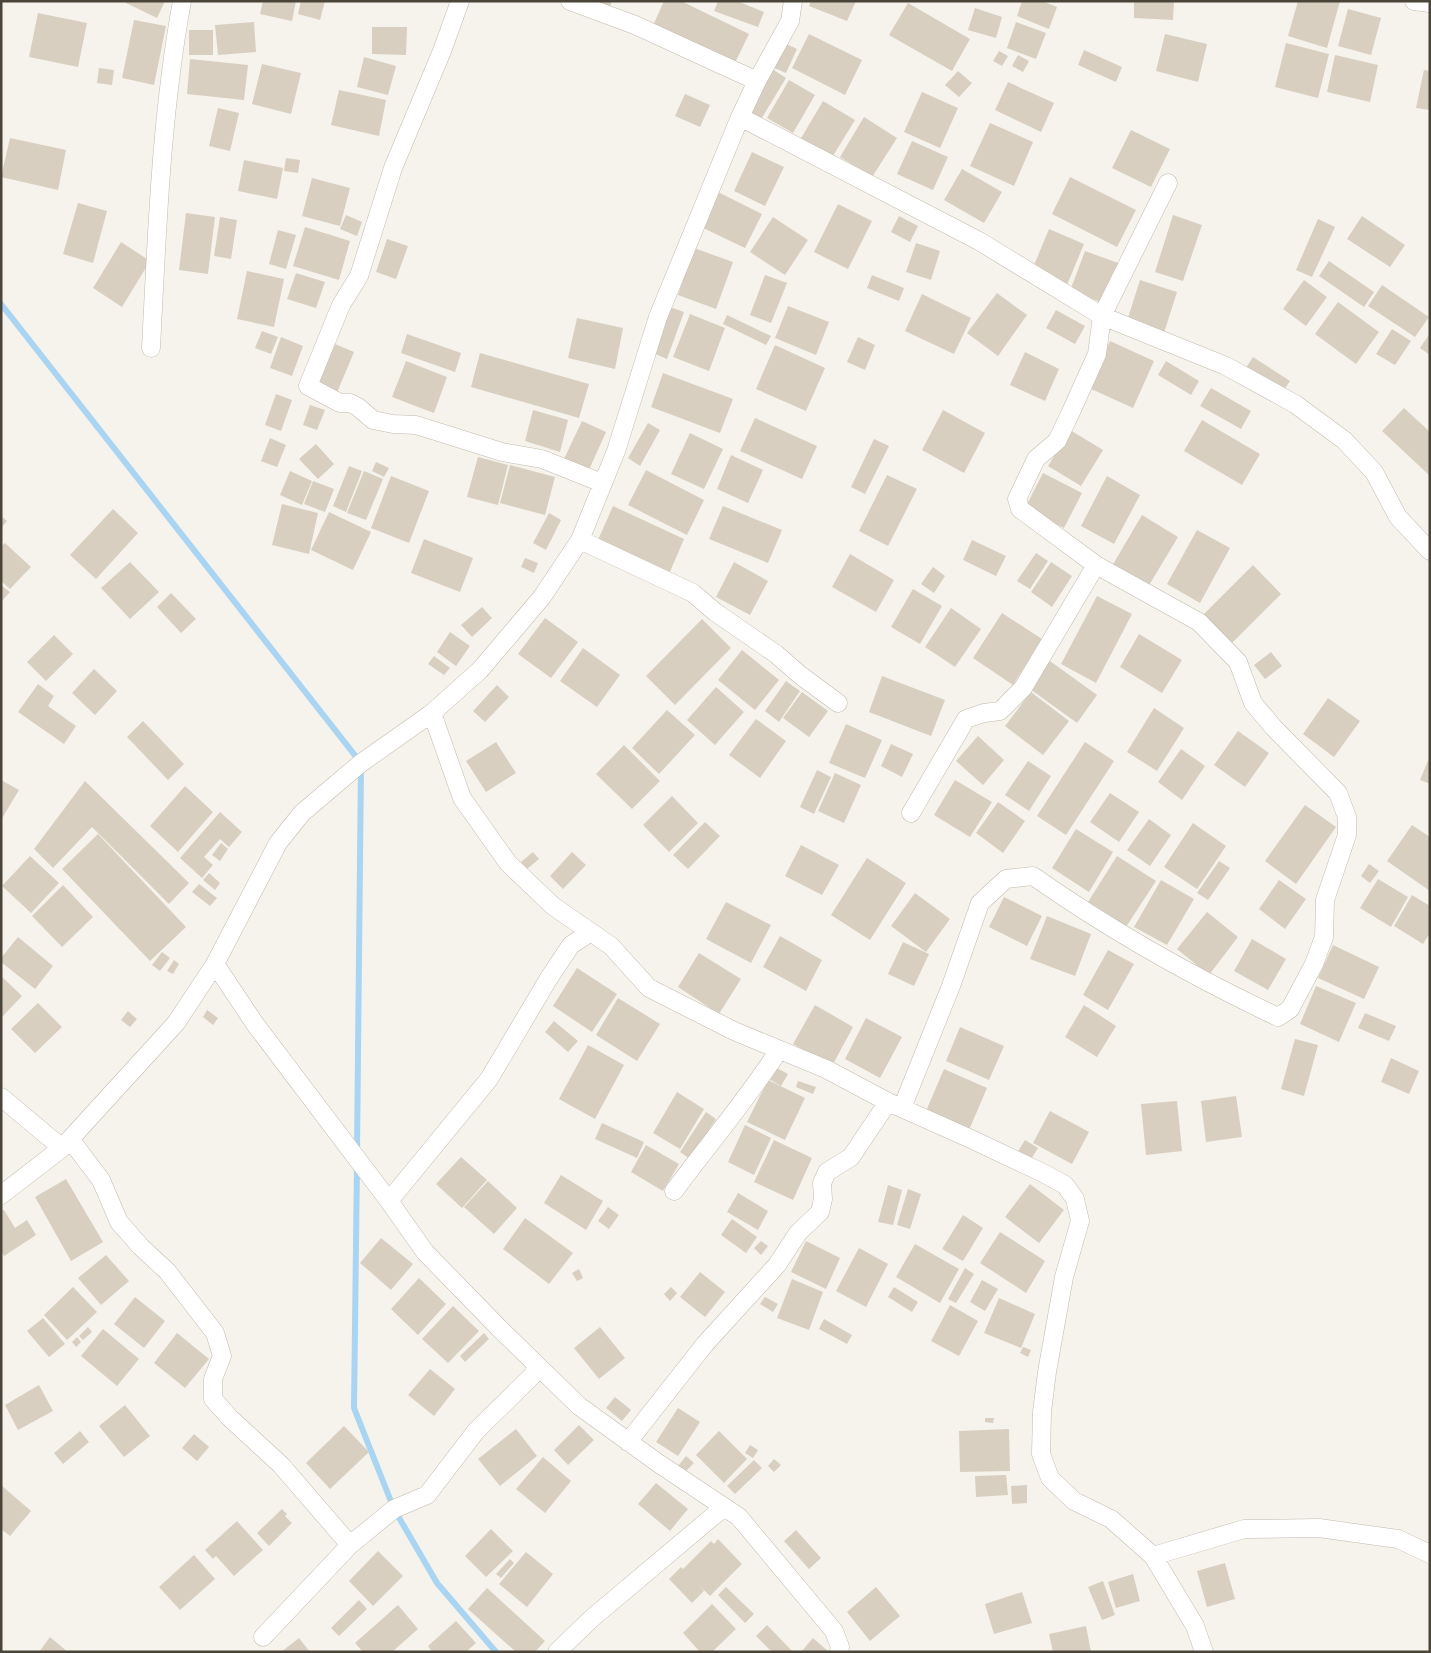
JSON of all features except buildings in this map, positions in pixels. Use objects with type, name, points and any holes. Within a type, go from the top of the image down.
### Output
[{"type":"street","points":[[151,348],[160,184],[175,39],[182,1]]},
{"type":"street","points":[[460,1],[442,51],[394,168],[359,276],[341,305],[308,386],[340,403],[350,403],[358,407],[372,420],[393,424],[416,425],[502,452],[542,459],[602,484]]},
{"type":"street","points":[[570,1],[635,26],[757,81]]},
{"type":"street","points":[[1,1195],[66,1144],[176,1023],[215,964],[278,843],[302,813],[361,763],[432,714],[480,670],[542,597],[580,540],[616,451],[658,317],[740,117],[757,81],[790,21],[793,1]]},
{"type":"street","points":[[1414,1],[1430,4]]},
{"type":"street","points":[[740,117],[979,242],[1102,316],[1226,366],[1295,404],[1344,440],[1374,472],[1398,517],[1430,551]]},
{"type":"street","points":[[628,1442],[705,1344],[777,1264],[798,1233],[820,1212],[823,1199],[822,1183],[827,1172],[851,1157],[895,1105],[952,986],[980,903],[1006,879],[1033,876],[1066,899],[1205,981],[1278,1017],[1290,1008],[1314,964],[1324,937],[1325,900],[1347,835],[1347,817],[1338,793],[1274,728],[1253,703],[1238,662],[1198,622],[1096,565],[1020,509],[1017,499],[1036,458],[1057,441],[1070,414],[1098,354],[1102,316],[1168,184]]},
{"type":"street","points":[[580,540],[693,592],[715,612],[776,654],[800,676],[838,703]]},
{"type":"street","points":[[911,813],[966,719],[984,713],[1000,711],[1023,688],[1096,565]]},
{"type":"street","points":[[432,714],[462,798],[508,863],[553,906],[611,946],[649,988],[734,1031],[826,1070],[895,1105],[1065,1185],[1075,1199],[1080,1221],[1064,1277],[1047,1372],[1042,1412],[1041,1454],[1050,1478],[1074,1501],[1111,1519],[1153,1556],[1195,1626],[1204,1652]]},
{"type":"street","points":[[389,1202],[489,1079],[571,945],[591,932]]},
{"type":"street","points":[[215,964],[255,1024],[389,1202],[424,1252],[579,1406],[628,1442],[739,1517],[834,1631],[840,1647],[839,1652]]},
{"type":"street","points":[[674,1191],[759,1081],[779,1050]]},
{"type":"street","points":[[1,1097],[66,1144],[102,1180],[119,1222],[141,1247],[167,1271],[215,1333],[222,1356],[213,1379],[214,1399],[230,1418],[281,1465],[350,1545]]},
{"type":"street","points":[[264,1637],[350,1545],[394,1509],[427,1496],[476,1430],[540,1368]]},
{"type":"street","points":[[557,1652],[591,1619],[724,1507]]},
{"type":"street","points":[[1153,1556],[1244,1529],[1319,1528],[1398,1539],[1430,1554]]},
{"type":"waterway","points":[[1,304],[361,763],[357,1151]]},
{"type":"waterway","points":[[357,1164],[354,1408],[394,1509],[437,1583],[496,1652]]}]
